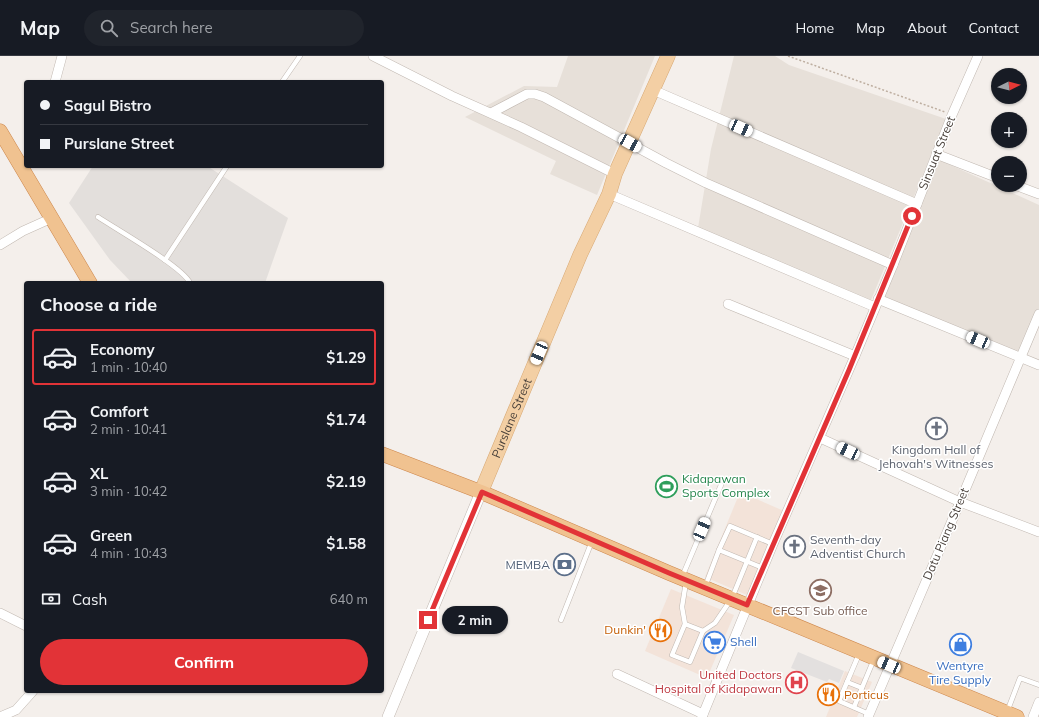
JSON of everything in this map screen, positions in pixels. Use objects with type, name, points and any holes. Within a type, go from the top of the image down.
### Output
[{"type":"highway","points":[[0,131],[23,160]]},
{"type":"highway","points":[[27,168],[52,218],[89,281]]},
{"type":"highway","points":[[384,455],[482,492],[704,588],[732,598],[874,659],[1012,715]]},
{"type":"main road","name":"Purslane Street","points":[[482,492],[580,255],[609,194],[615,174],[668,56]]},
{"type":"street","points":[[56,80],[62,56]]},
{"type":"street","points":[[373,56],[452,96],[491,113],[615,174]]},
{"type":"street","name":"Sinsuat Street","points":[[702,716],[747,605],[855,356],[893,265],[936,154],[978,56]]},
{"type":"street","points":[[653,90],[917,204]]},
{"type":"street","points":[[491,113],[520,96],[534,94],[544,97],[666,163],[719,189],[893,265]]},
{"type":"street","points":[[936,154],[991,175]]},
{"type":"street","points":[[1027,190],[1039,194]]},
{"type":"street","points":[[609,194],[877,303],[1039,365]]},
{"type":"street","points":[[0,245],[23,231],[52,218]]},
{"type":"street","points":[[728,304],[855,356]]},
{"type":"street","name":"Datu Piang Street","points":[[869,715],[1039,314]]},
{"type":"street","points":[[820,438],[960,502],[1039,532]]},
{"type":"street","name":"Purslane Street","points":[[388,717],[482,492]]},
{"type":"street","points":[[0,613],[24,625]]},
{"type":"street","points":[[617,674],[702,716]]},
{"type":"street","points":[[0,717],[16,710],[31,693]]},
{"type":"street","points":[[1033,717],[1039,702]]},
{"type":"lane","points":[[283,80],[300,56]]},
{"type":"lane","points":[[165,260],[226,168]]},
{"type":"lane","points":[[98,217],[165,260],[185,275],[189,281]]},
{"type":"lane","points":[[721,485],[684,579],[682,607],[685,624],[672,655],[690,662],[703,631],[718,619],[732,598],[757,537]]},
{"type":"lane","points":[[704,588],[730,526],[773,544]]},
{"type":"lane","points":[[560,620],[592,540]]},
{"type":"lane","points":[[720,550],[763,568]]},
{"type":"lane","points":[[685,624],[703,631]]},
{"type":"lane","points":[[860,652],[839,701],[869,715]]},
{"type":"lane","points":[[854,707],[874,659]]},
{"type":"lane","points":[[1012,715],[1020,678],[1039,685]]},
{"type":"lane","points":[[847,682],[862,688]]},
{"type":"path","points":[[788,56],[952,115]]},
{"type":"shaded area","points":[[568,56],[655,56],[597,195],[550,174],[556,161],[465,117],[524,86],[557,87]]},
{"type":"shaded area","points":[[734,56],[775,56],[789,65],[946,119],[869,305],[697,234],[711,149]]},
{"type":"shaded area","points":[[935,158],[991,183],[991,192],[1010,192],[1039,205],[1039,315],[1020,357],[878,299]]},
{"type":"shaded area","points":[[92,168],[210,168],[288,218],[266,281],[130,281],[110,260],[69,203]]},
{"type":"shaded area","points":[[740,492],[784,511],[749,596],[705,577]]},
{"type":"shaded area","points":[[671,589],[734,615],[707,678],[645,651]]},
{"type":"shaded area","points":[[798,652],[844,671],[839,683],[829,679],[827,682],[791,668]]},
{"type":"shaded area","points":[[845,671],[872,682],[857,717],[826,717]]},
{"type":"place","name":"Kingdom Hall of Jehovah's Witnesses","points":[[936,429]]},
{"type":"place","name":"Kidapawan Sports Complex","points":[[667,486]]},
{"type":"place","name":"Seventh-day Adventist Church","points":[[795,547]]},
{"type":"place","name":"MEMBA","points":[[565,565]]},
{"type":"place","name":"CFCST Sub office","points":[[820,590]]},
{"type":"place","name":"Dunkin'","points":[[661,630]]},
{"type":"place","name":"Shell","points":[[715,642]]},
{"type":"place","name":"Wentyre Tire Supply","points":[[960,645]]},
{"type":"place","name":"United Doctors Hospital of Kidapawan","points":[[797,682]]},
{"type":"place","name":"Porticus","points":[[828,695]]},
{"type":"route","points":[[428,620],[482,492],[747,605],[849,370],[912,216]]}]
